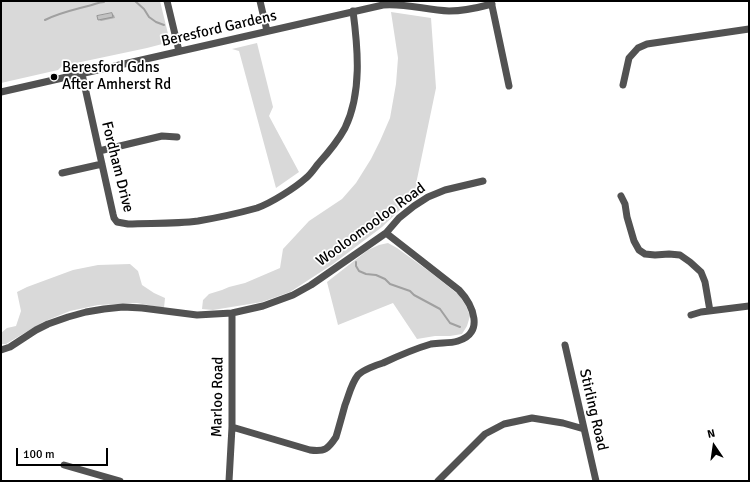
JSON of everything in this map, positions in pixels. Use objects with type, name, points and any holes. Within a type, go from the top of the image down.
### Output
[{"type":"street","points":[[167,1],[179,52]]},
{"type":"street","points":[[260,1],[267,31]]},
{"type":"street","points":[[491,3],[509,86]]},
{"type":"street","name":"Beresford Gardens","points":[[1,92],[383,5],[393,4],[447,11],[466,10],[491,3]]},
{"type":"street","name":"Fordham Drive","points":[[82,74],[114,218],[117,222],[122,224],[197,221],[248,210],[269,202],[307,177],[336,142],[344,129],[351,114],[356,86],[357,48],[353,12]]},
{"type":"street","points":[[623,85],[630,58],[638,48],[647,44],[749,29]]},
{"type":"street","points":[[99,151],[162,136],[177,137]]},
{"type":"street","points":[[62,173],[102,164]]},
{"type":"street","name":"Wooloomooloo Road","points":[[1,350],[10,347],[36,330],[55,322],[80,313],[104,308],[142,308],[197,315],[232,313],[263,306],[293,295],[311,285],[386,233],[399,218],[428,197],[437,192],[483,181]]},
{"type":"street","points":[[620,196],[625,204],[634,241],[639,250],[645,254],[680,255],[690,262],[701,272],[705,282],[710,311]]},
{"type":"street","points":[[232,427],[310,450],[326,450],[336,437],[351,385],[359,374],[374,366],[420,347],[438,343],[451,343],[464,339],[471,333],[475,321],[468,302],[459,290],[386,233]]},
{"type":"street","points":[[691,315],[701,312],[749,306]]},
{"type":"street","name":"Marloo Road","points":[[229,481],[232,427],[232,313]]},
{"type":"street","name":"Stirling Road","points":[[565,345],[596,481]]},
{"type":"street","points":[[438,481],[485,434],[504,424],[532,418],[563,423],[584,429]]},
{"type":"street","points":[[64,465],[120,481]]},
{"type":"shaded area","points":[[1,1],[160,1],[170,42],[62,66],[58,70],[1,83]]},
{"type":"shaded area","points":[[391,12],[431,18],[436,88],[416,184],[424,192],[404,206],[382,227],[333,264],[290,292],[262,302],[213,310],[202,309],[203,300],[209,294],[245,283],[280,268],[283,249],[309,221],[342,199],[356,183],[371,159],[390,118],[396,84],[398,58]]},
{"type":"shaded area","points":[[257,43],[273,107],[269,116],[299,172],[276,188],[239,51],[232,49]]},
{"type":"shaded area","points":[[388,243],[430,272],[459,295],[470,316],[467,326],[462,334],[417,339],[393,303],[338,325],[327,282],[368,250]]},
{"type":"shaded area","points":[[130,264],[138,271],[142,285],[165,298],[164,308],[137,303],[98,305],[70,311],[43,322],[6,344],[1,344],[1,333],[7,328],[16,326],[21,311],[17,292],[73,270],[98,265]]},
{"type":"building","points":[[112,13],[113,17],[98,20],[97,16]]},
{"type":"waterway","points":[[135,1],[144,9],[149,17],[164,25]]},
{"type":"waterway","points":[[45,20],[56,15],[104,2]]},
{"type":"waterway","points":[[356,262],[356,266],[359,271],[366,274],[376,275],[385,279],[390,284],[410,291],[414,295],[440,309],[450,323],[460,327]]},
{"type":"place","name":"Beresford Gdns After Amherst Rd","points":[[54,77]]}]
